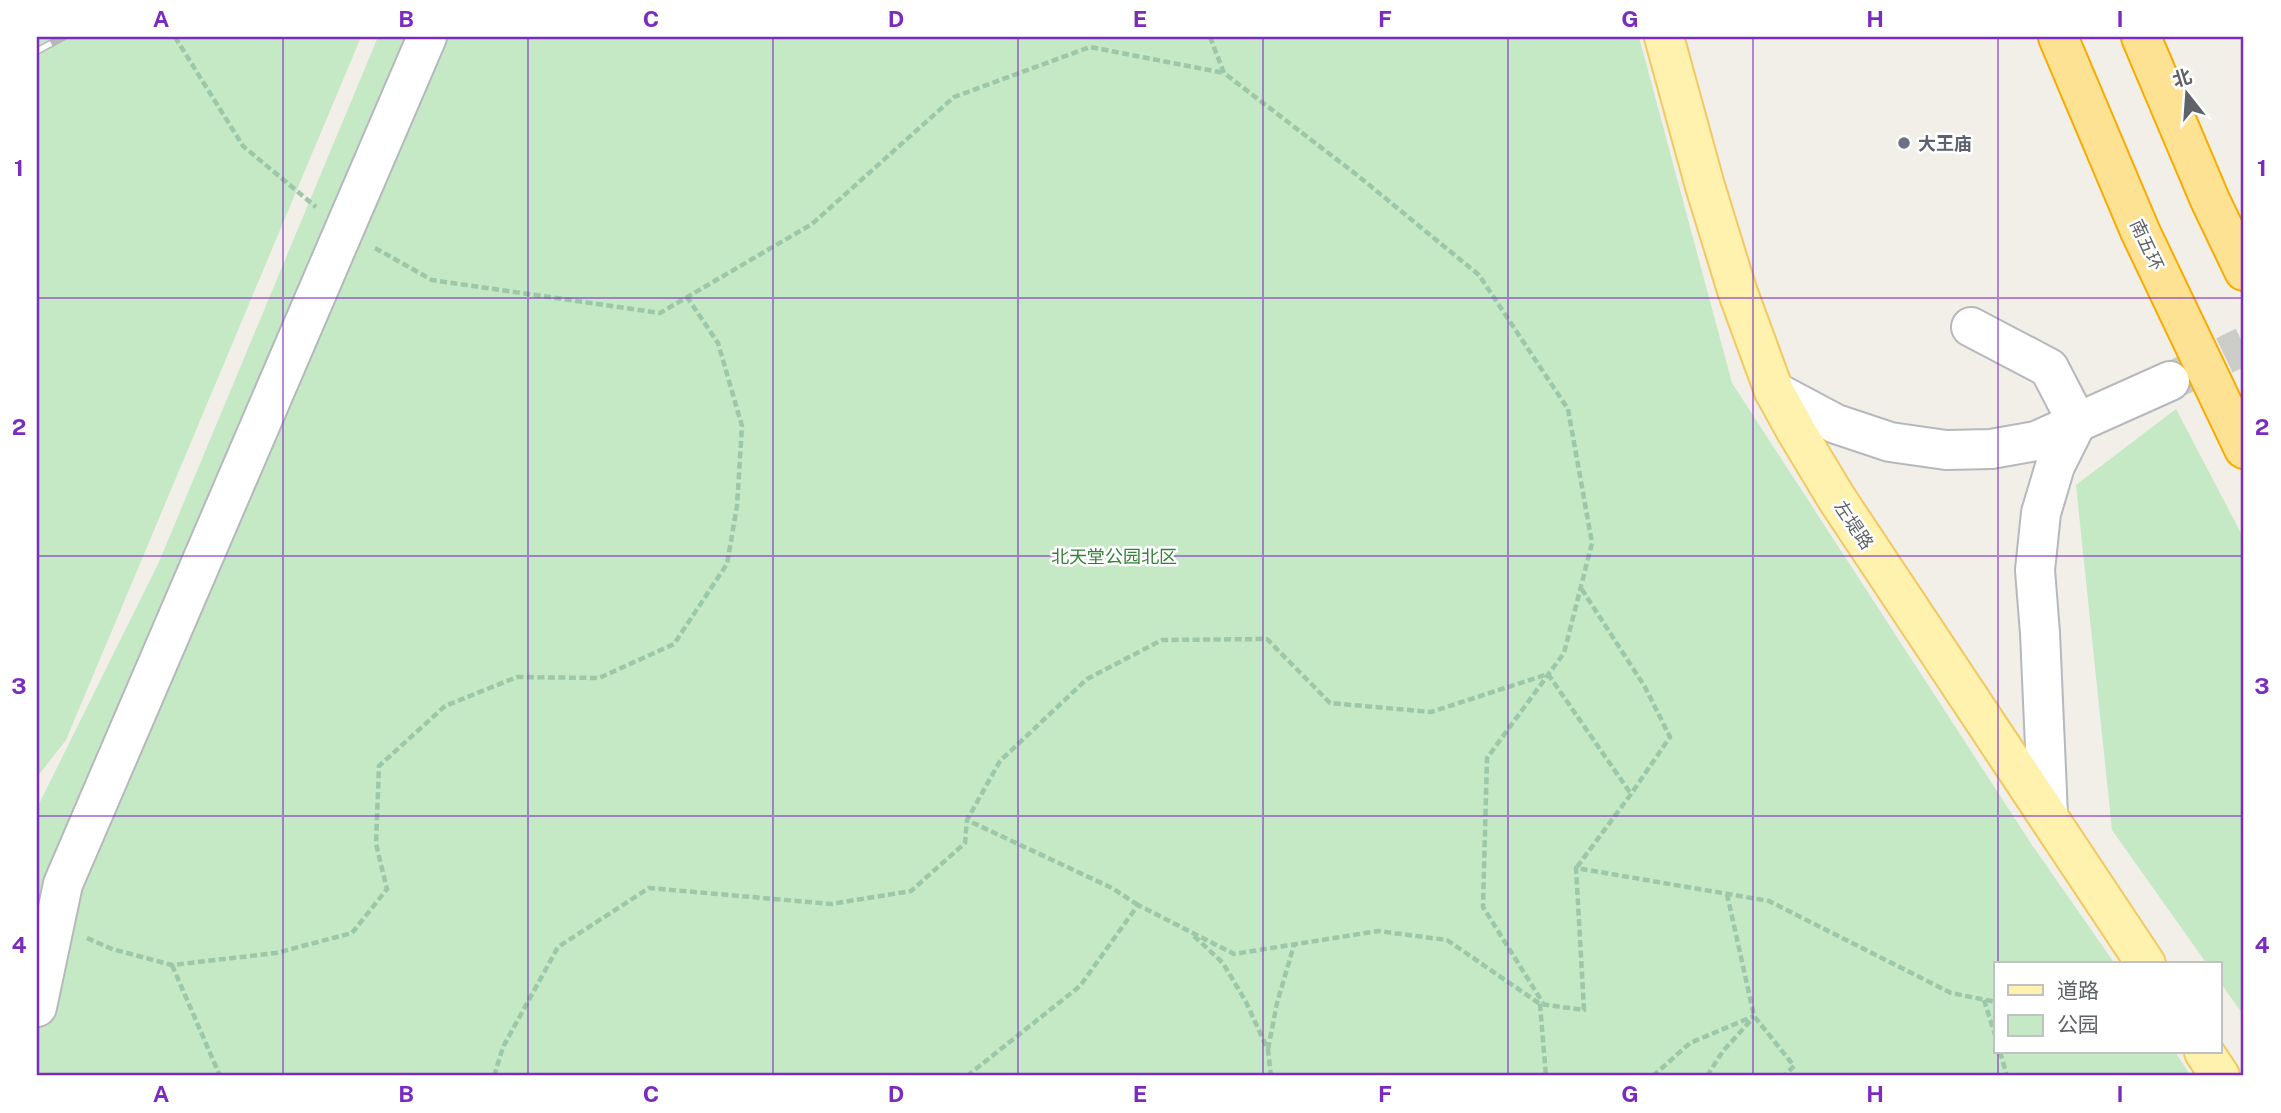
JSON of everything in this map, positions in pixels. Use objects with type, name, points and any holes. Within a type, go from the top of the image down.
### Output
[{"type":"highway","name":"南五环","points":[[2058,37],[2140,231],[2244,449]]},
{"type":"highway","points":[[2141,37],[2210,200],[2244,271]]},
{"type":"main road","name":"左堤路","points":[[1664,37],[1737,290],[1774,391],[1837,499],[2145,962]]},
{"type":"main road","points":[[2205,1054],[2220,1076]]},
{"type":"street","points":[[37,1007],[63,884],[427,37]]},
{"type":"street","points":[[1971,327],[2049,368],[2077,422]]},
{"type":"street","points":[[1774,391],[1836,424],[1890,442],[1946,450],[1991,449],[2036,441],[2171,381]]},
{"type":"street","points":[[2048,815],[2035,570],[2041,513],[2054,466],[2077,422]]},
{"type":"path","points":[[176,37],[243,146],[344,230],[432,280],[660,313],[812,224],[954,97],[1090,47],[1224,73],[1357,174],[1479,275],[1568,409],[1592,543],[1564,653],[1488,758],[1483,907],[1542,1004],[1545,1076]]},
{"type":"path","points":[[1210,37],[1224,73]]},
{"type":"path","points":[[55,923],[113,950],[172,965],[276,953],[352,933],[387,889],[376,844],[379,766],[445,706],[517,677],[599,678],[674,644],[727,564],[737,506],[742,426],[718,343],[687,297]]},
{"type":"path","points":[[967,820],[1112,888],[1138,905],[1234,954],[1378,931],[1447,940],[1542,1004],[1584,1010],[1577,867],[1670,737],[1645,687],[1580,587]]},
{"type":"path","points":[[494,1076],[503,1046],[558,947],[649,888],[831,904],[911,891],[965,843],[967,820],[1000,761],[1087,679],[1162,640],[1267,639],[1330,703],[1431,712],[1548,674]]},
{"type":"path","points":[[1548,674],[1631,794]]},
{"type":"path","points":[[1577,867],[1769,901],[1951,993],[1994,1002]]},
{"type":"path","points":[[1727,894],[1755,1016],[1794,1066],[1784,1076]]},
{"type":"path","points":[[967,1076],[1080,986],[1138,905]]},
{"type":"path","points":[[1188,930],[1223,963],[1268,1050]]},
{"type":"path","points":[[1271,1076],[1268,1050],[1277,1003],[1294,945]]},
{"type":"path","points":[[172,965],[220,1076]]},
{"type":"path","points":[[1984,1000],[1994,1032]]},
{"type":"path","points":[[1653,1076],[1690,1043],[1755,1016]]},
{"type":"path","points":[[1707,1076],[1723,1051],[1755,1016]]},
{"type":"path","points":[[2001,1054],[2007,1076]]},
{"type":"green space","points":[[37,37],[361,37],[66,740],[37,777]]},
{"type":"green space","name":"北天堂公园北区","points":[[378,37],[1639,37],[1732,383],[2032,845],[2114,962],[1994,962],[1994,1054],[2176,1054],[2191,1076],[37,1076],[37,808],[159,562]]},
{"type":"green space","points":[[2176,409],[2244,539],[2244,1016],[2222,985],[2222,962],[2206,962],[2112,830],[2076,485]]},
{"type":"tunnel","points":[[2173,380],[2244,346]]},
{"type":"railway","points":[[37,51],[63,37]]},
{"type":"place","name":"大王庙","points":[[1904,143]]}]
